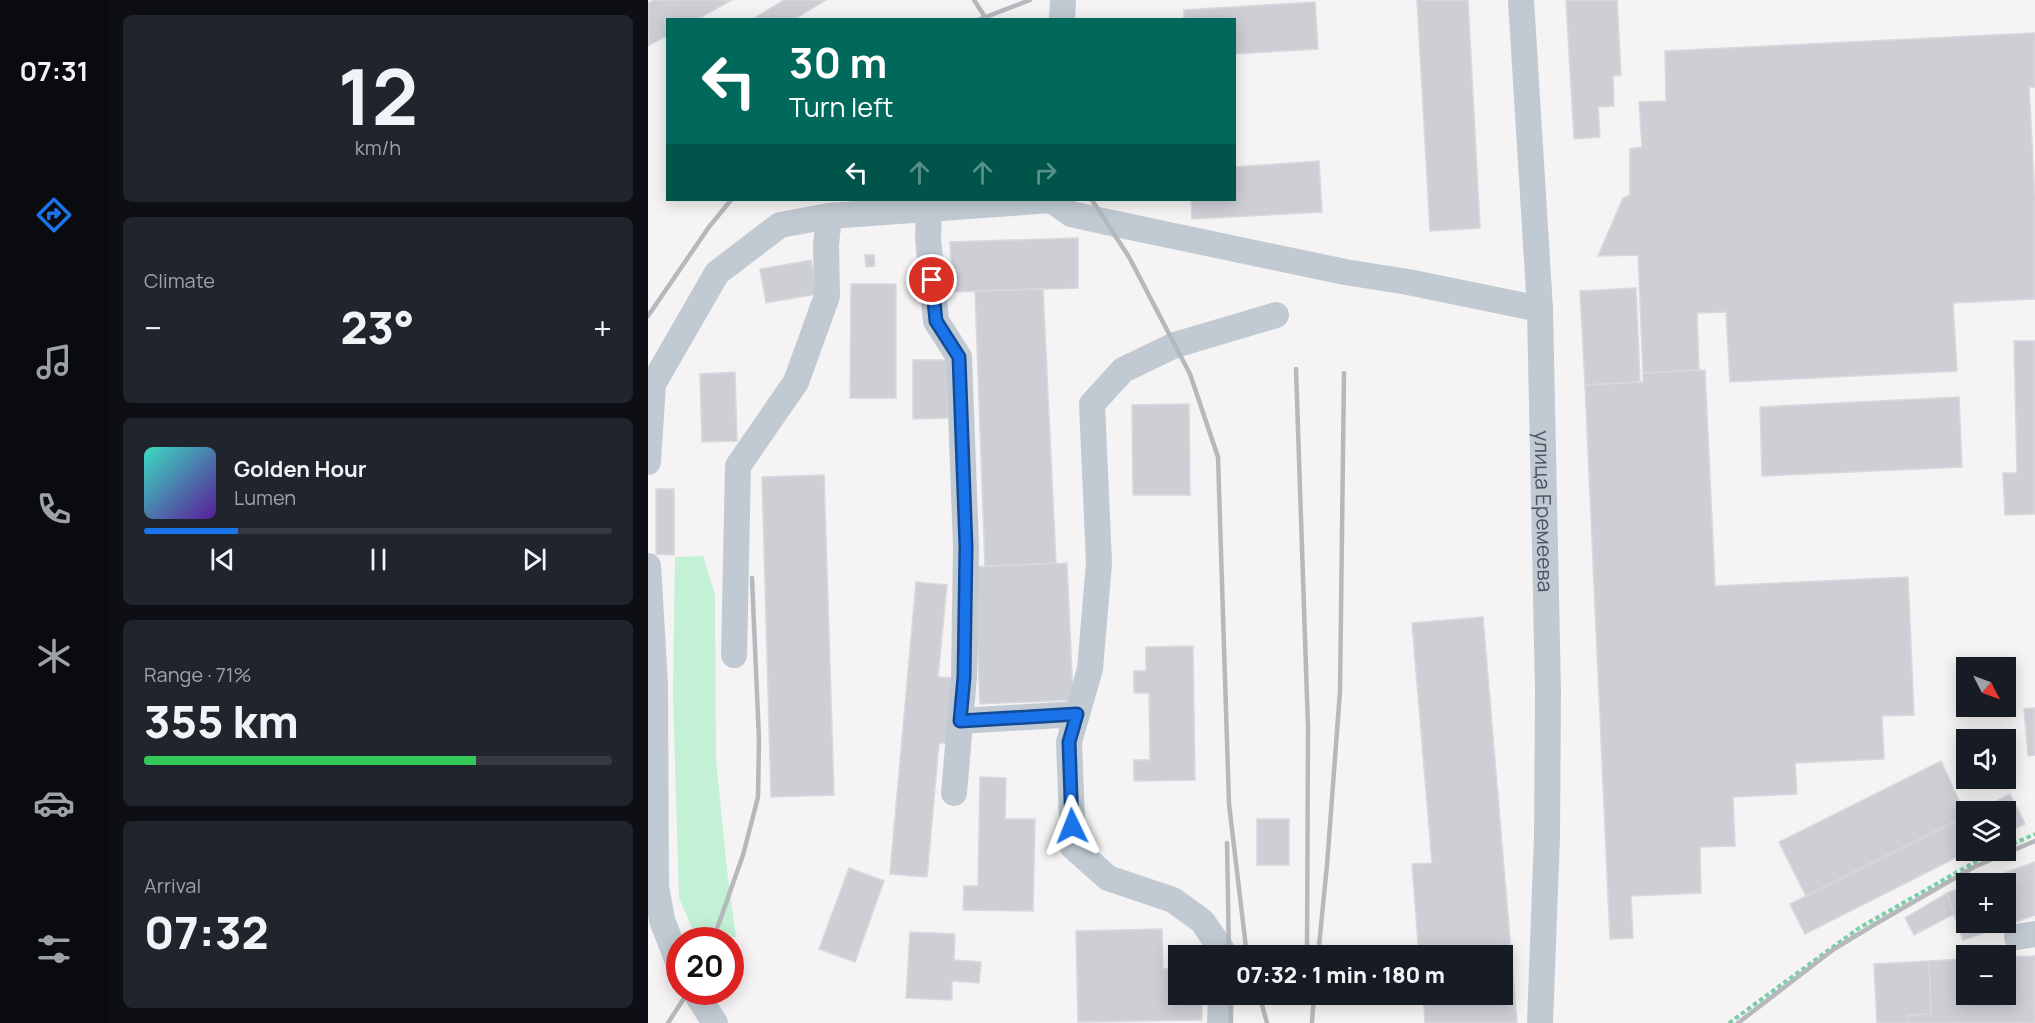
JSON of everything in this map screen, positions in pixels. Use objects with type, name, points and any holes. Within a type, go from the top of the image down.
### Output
[{"type":"street","points":[[1062,18],[1063,0]]},
{"type":"street","name":"улица Еремеева","points":[[1521,0],[1540,309],[1548,692],[1547,836],[1540,1023]]},
{"type":"street","points":[[648,462],[653,384],[717,273],[780,225],[829,216],[1037,201]]},
{"type":"street","points":[[1053,201],[1071,214],[1107,222],[1345,272],[1408,282],[1540,309]]},
{"type":"street","points":[[929,208],[928,238],[936,321],[959,357],[966,547],[964,677],[954,793]]},
{"type":"street","points":[[734,655],[738,466],[796,382],[827,296],[826,245],[829,216]]},
{"type":"street","points":[[1219,945],[1202,921],[1173,900],[1108,878],[1073,848],[1069,742],[1090,669],[1099,563],[1092,404],[1123,370],[1175,345],[1276,315]]},
{"type":"street","points":[[648,566],[655,683],[656,886],[666,930]]},
{"type":"street","points":[[960,721],[1077,714]]},
{"type":"street","points":[[703,1005],[715,1023]]},
{"type":"street","points":[[1220,1023],[1221,1005]]},
{"type":"path","points":[[2016,843],[2035,834]]},
{"type":"path","points":[[1729,1023],[1858,928],[1977,861]]},
{"type":"green space","points":[[703,556],[715,595],[716,760],[735,927],[692,927],[679,898],[673,694],[675,557]]},
{"type":"building","points":[[654,0],[732,0],[700,18],[666,18],[666,36],[648,46],[648,3]]},
{"type":"building","points":[[784,0],[826,0],[796,18],[754,18]]},
{"type":"building","points":[[1417,0],[1468,0],[1480,228],[1430,231]]},
{"type":"building","points":[[1566,0],[1617,0],[1621,75],[1613,76],[1614,106],[1598,107],[1600,137],[1574,139]]},
{"type":"building","points":[[1315,2],[1318,49],[1236,54],[1236,18],[1184,18],[1184,10]]},
{"type":"building","points":[[2035,33],[2035,87],[2029,87],[2035,198],[2035,299],[1953,303],[1957,371],[1730,382],[1726,312],[1697,313],[1699,370],[1643,373],[1638,255],[1598,256],[1623,198],[1630,195],[1630,149],[1642,147],[1639,102],[1666,101],[1665,51]]},
{"type":"building","points":[[1319,161],[1322,212],[1192,219],[1191,201],[1236,201],[1236,167]]},
{"type":"building","points":[[1078,238],[1078,288],[953,292],[950,242]]},
{"type":"building","points":[[865,255],[874,255],[875,266],[866,267]]},
{"type":"building","points":[[811,260],[817,294],[766,303],[760,269]]},
{"type":"building","points":[[851,284],[896,284],[896,398],[850,398]]},
{"type":"building","points":[[1636,288],[1640,382],[1585,385],[1580,291]]},
{"type":"building","points":[[1043,289],[1056,563],[985,566],[975,291]]},
{"type":"building","points":[[2014,341],[2035,341],[2035,514],[2005,515],[2003,473],[2017,473]]},
{"type":"building","points":[[913,360],[947,360],[948,418],[913,419]]},
{"type":"building","points":[[1705,370],[1715,586],[1908,577],[1914,715],[1882,716],[1884,759],[1795,763],[1797,794],[1733,797],[1735,846],[1700,847],[1701,893],[1631,896],[1633,938],[1610,939],[1585,385],[1643,382],[1643,373]]},
{"type":"building","points":[[735,372],[737,441],[702,442],[700,374]]},
{"type":"building","points":[[1959,397],[1962,467],[1762,476],[1760,407]]},
{"type":"building","points":[[1189,404],[1190,495],[1133,495],[1132,405]]},
{"type":"building","points":[[824,475],[834,795],[771,797],[762,477]]},
{"type":"building","points":[[656,489],[674,489],[674,555],[656,554]]},
{"type":"building","points":[[1067,563],[1073,700],[980,704],[974,567]]},
{"type":"building","points":[[916,582],[947,585],[938,677],[953,678],[947,743],[939,743],[927,877],[890,874]]},
{"type":"building","points":[[1483,617],[1510,945],[1418,945],[1412,864],[1432,863],[1412,623]]},
{"type":"building","points":[[1193,646],[1195,780],[1134,781],[1134,760],[1150,760],[1149,693],[1134,693],[1134,671],[1146,671],[1146,647]]},
{"type":"building","points":[[2035,708],[2035,755],[2028,756],[2024,709]]},
{"type":"building","points":[[1941,761],[1959,801],[1956,801],[1956,821],[1806,896],[1779,842]]},
{"type":"building","points":[[980,777],[1006,778],[1005,819],[1035,819],[1033,911],[963,910],[964,886],[978,886]]},
{"type":"building","points":[[2010,794],[2014,801],[1996,801]]},
{"type":"building","points":[[2016,806],[2025,824],[2016,828]]},
{"type":"building","points":[[1257,819],[1289,819],[1289,865],[1257,865]]},
{"type":"building","points":[[1956,821],[1956,858],[1805,934],[1790,904]]},
{"type":"building","points":[[2035,862],[2035,915],[2016,922],[2016,873],[2004,873]]},
{"type":"building","points":[[849,868],[884,881],[855,962],[819,949]]},
{"type":"building","points":[[1956,890],[1956,919],[1947,893]]},
{"type":"building","points":[[1947,893],[1954,914],[1914,935],[1905,918]]},
{"type":"building","points":[[1162,929],[1163,969],[1168,969],[1168,1005],[1202,1005],[1202,1020],[1078,1022],[1076,931]]},
{"type":"building","points":[[910,932],[955,934],[954,960],[981,962],[979,983],[952,981],[952,1000],[906,998]]},
{"type":"building","points":[[1961,933],[1983,933],[1963,940]]},
{"type":"building","points":[[2035,956],[2035,1023],[1908,1023],[1907,1015],[1931,1014],[1929,961],[1956,960],[1956,1005],[2016,1005],[2016,957]]},
{"type":"building","points":[[1929,961],[1931,1014],[1907,1015],[1908,1023],[1877,1023],[1874,964]]},
{"type":"building","points":[[1513,975],[1517,1023],[1425,1023],[1424,1005],[1513,1005]]},
{"type":"railway","points":[[974,0],[986,18]]},
{"type":"railway","points":[[983,18],[1030,0]]},
{"type":"railway","points":[[648,316],[709,227],[730,201]]},
{"type":"railway","points":[[1093,201],[1129,257],[1190,374],[1218,457],[1229,804],[1246,945]]},
{"type":"railway","points":[[1296,369],[1308,727],[1307,945]]},
{"type":"railway","points":[[1319,945],[1340,691],[1344,373]]},
{"type":"railway","points":[[718,927],[743,855],[758,797],[759,740],[752,578]]},
{"type":"railway","points":[[1738,1023],[1834,949],[1974,867],[2035,841]]},
{"type":"railway","points":[[1227,843],[1229,945]]},
{"type":"railway","points":[[668,1023],[680,1005]]},
{"type":"railway","points":[[1230,1005],[1231,1023]]},
{"type":"railway","points":[[1262,1005],[1267,1023]]},
{"type":"railway","points":[[1312,1023],[1313,1005]]},
{"type":"route","points":[[932,280],[936,321],[959,357],[966,547],[964,677],[960,721],[1077,714],[1069,742],[1072,826]]}]
